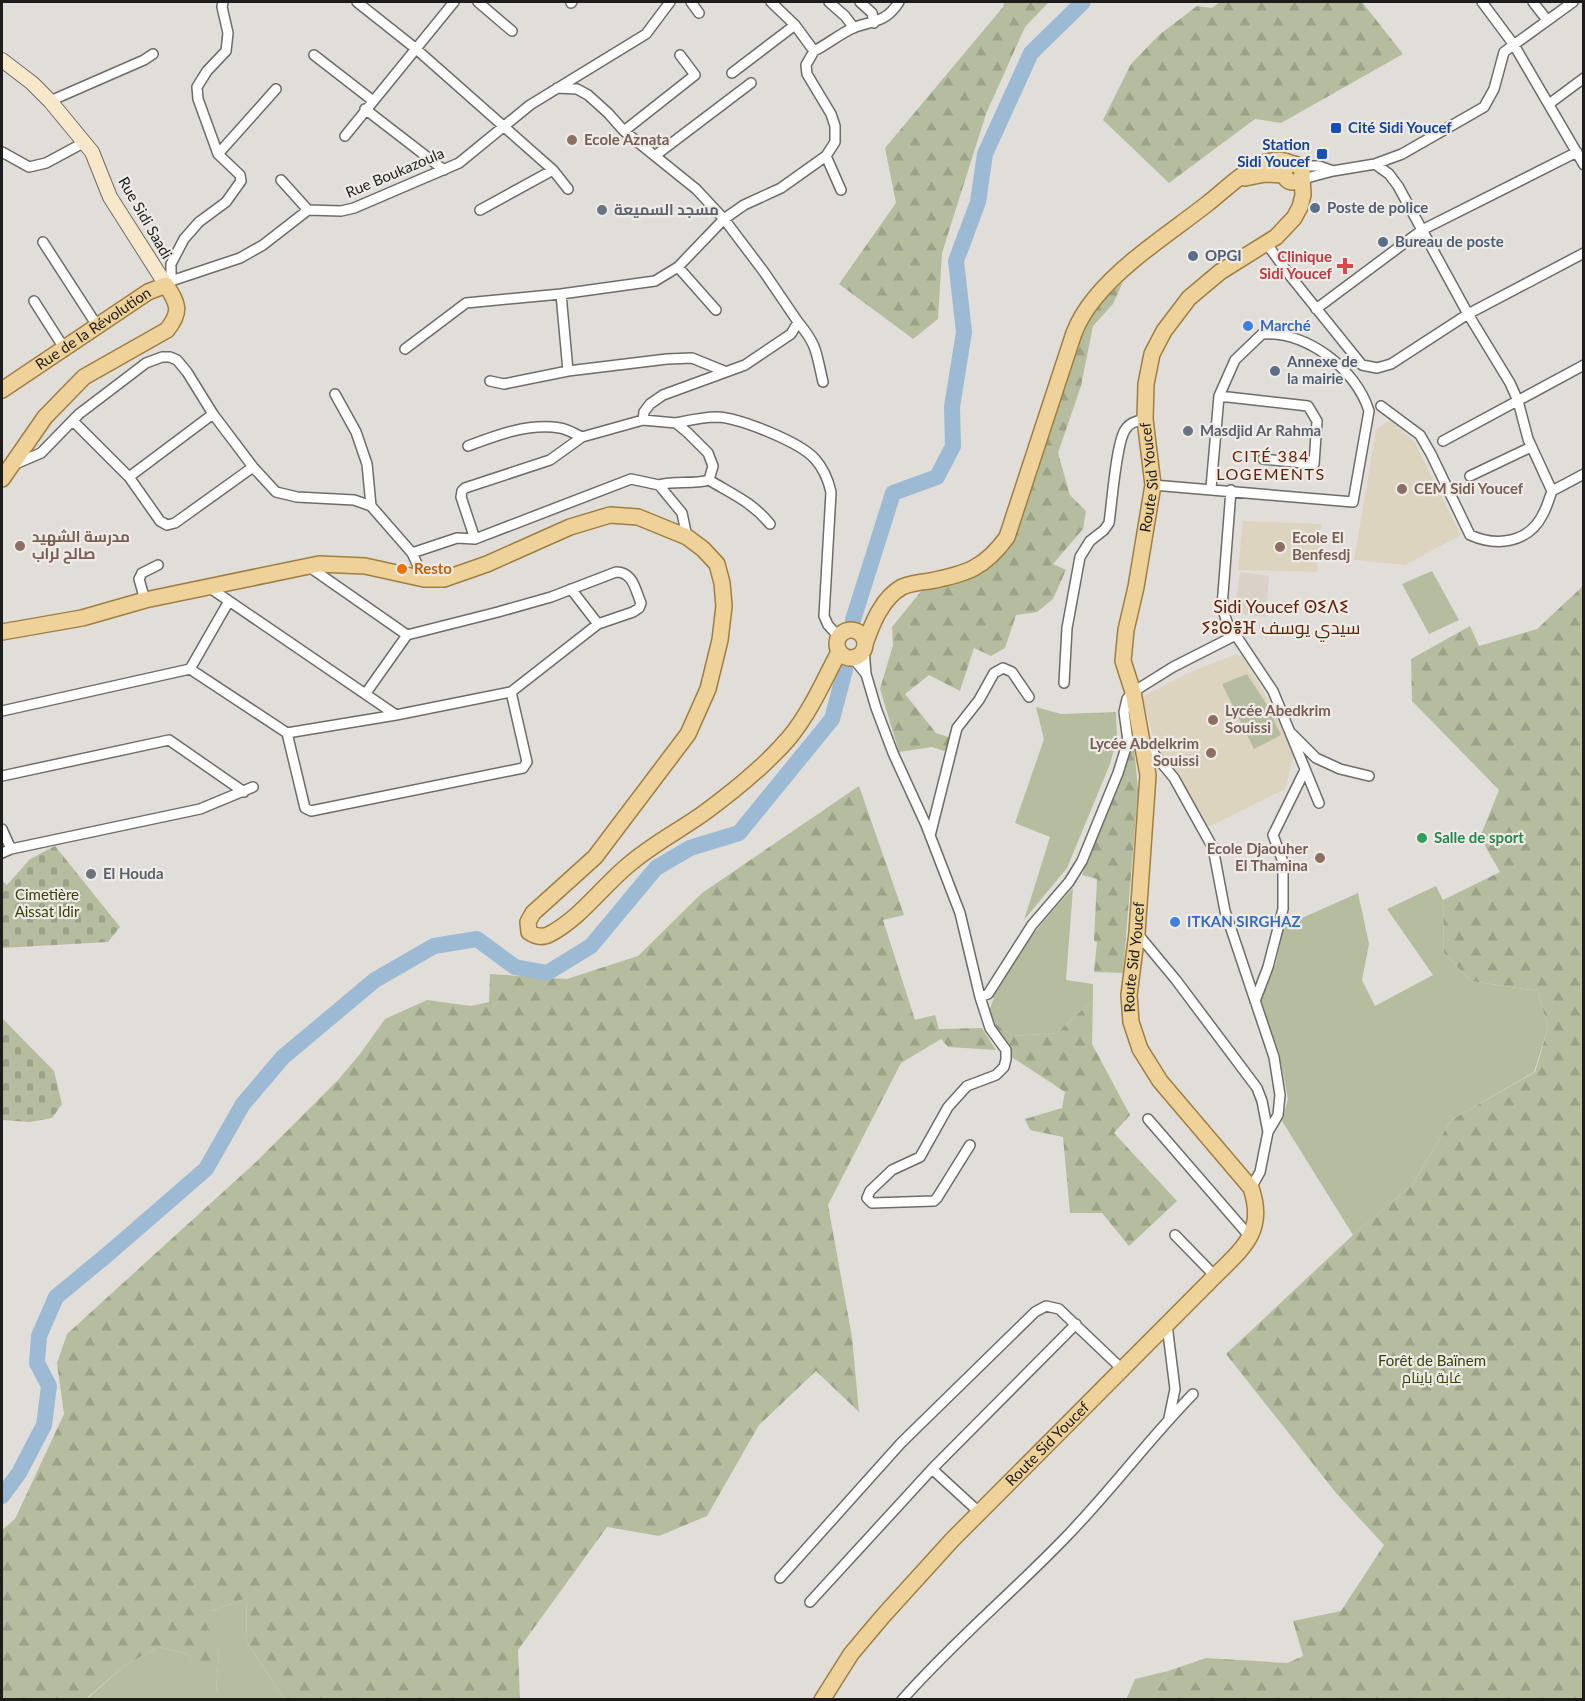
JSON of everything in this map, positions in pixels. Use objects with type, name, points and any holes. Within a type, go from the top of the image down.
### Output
[{"type":"main road","name":"Rue Sidi Saadi","points":[[2,60],[32,83],[85,142],[92,152],[110,197],[169,283]]},
{"type":"main road","points":[[845,644],[856,657],[864,646],[874,620],[884,605],[903,587],[959,575],[975,569],[999,549],[1012,525],[1074,333],[1081,316],[1095,297],[1115,277],[1247,172],[1266,162],[1282,160],[1295,174]]},
{"type":"main road","name":"Route Sid Youcef","points":[[1251,1188],[1161,1081],[1140,1049],[1131,1022],[1129,995],[1137,933],[1149,775],[1144,742],[1124,661],[1125,640],[1153,485],[1145,419],[1146,384],[1152,354],[1164,331],[1189,298],[1205,284],[1266,243],[1294,218],[1295,174]]},
{"type":"main road","name":"Rue de la Révolution","points":[[2,390],[148,292],[169,283],[177,310],[175,319],[167,330],[84,377],[45,417],[2,479]]},
{"type":"main road","points":[[2,632],[82,618],[145,600],[319,564],[365,566],[424,579],[444,579],[487,564],[570,527],[610,515],[638,516],[687,537],[717,564],[722,583],[724,606],[720,640],[708,689],[688,734],[595,857],[533,913],[528,922],[529,932],[541,937],[549,935],[571,920],[621,870],[642,853],[702,814],[763,766],[790,737],[804,717],[845,644],[884,605]]},
{"type":"main road","points":[[845,644],[859,633],[864,646]]},
{"type":"main road","points":[[1251,1188],[1255,1199],[1251,1238]]},
{"type":"main road","name":"Route Sid Youcef","points":[[822,1700],[851,1654],[883,1616],[980,1513],[1251,1238]]},
{"type":"street","points":[[224,2],[222,7],[228,33],[226,51],[207,71],[197,87],[198,99],[218,154],[240,175],[242,181],[226,202],[199,222],[184,239],[171,264],[169,283],[240,258],[263,245],[308,210],[281,180]]},
{"type":"street","points":[[357,2],[415,48],[553,170],[568,189]]},
{"type":"street","points":[[345,136],[454,2]]},
{"type":"street","points":[[478,2],[512,31]]},
{"type":"street","name":"Rue Boukazoula","points":[[308,210],[341,211],[354,208],[459,163],[530,105],[646,34],[670,2]]},
{"type":"street","points":[[691,2],[699,13]]},
{"type":"street","points":[[771,2],[795,25],[814,51]]},
{"type":"street","points":[[829,2],[845,16],[854,28]]},
{"type":"street","points":[[860,2],[872,13],[874,23]]},
{"type":"street","points":[[405,349],[466,303],[561,294],[655,281],[678,267],[724,219],[744,205],[781,188],[826,156],[835,142],[835,126],[831,114],[807,74],[806,65],[814,51],[854,28],[874,23],[892,12],[899,2]]},
{"type":"street","points":[[1316,309],[1422,231],[1581,159],[1514,45],[1482,2]]},
{"type":"street","points":[[1533,2],[1547,20]]},
{"type":"street","points":[[1295,174],[1376,164],[1402,154],[1484,106],[1494,89],[1504,52],[1573,2]]},
{"type":"street","points":[[732,73],[795,25]]},
{"type":"street","points":[[50,101],[153,54]]},
{"type":"street","points":[[315,55],[372,100]]},
{"type":"street","points":[[624,131],[695,75],[680,55]]},
{"type":"street","points":[[1549,104],[1584,78]]},
{"type":"street","points":[[656,156],[751,83]]},
{"type":"street","points":[[557,88],[582,92],[608,113],[624,131],[696,189],[724,219],[812,338],[823,382]]},
{"type":"street","points":[[218,154],[276,89]]},
{"type":"street","points":[[365,109],[444,170]]},
{"type":"street","points":[[2,152],[29,167],[46,163],[85,142]]},
{"type":"street","points":[[826,156],[841,190]]},
{"type":"street","points":[[1376,164],[1389,174],[1398,186],[1468,314],[1510,383],[1518,401],[1531,447],[1552,491]]},
{"type":"street","points":[[1295,174],[1314,165],[1333,171]]},
{"type":"street","points":[[480,210],[553,170]]},
{"type":"street","points":[[43,242],[98,327]]},
{"type":"street","points":[[1266,243],[1362,365],[1377,368],[1391,364],[1468,314],[1584,253]]},
{"type":"street","points":[[678,267],[716,310]]},
{"type":"street","points":[[561,294],[568,371]]},
{"type":"street","points":[[34,301],[64,348]]},
{"type":"street","points":[[643,420],[644,412],[650,404],[663,395],[745,365],[791,334],[798,322]]},
{"type":"street","points":[[1153,485],[1211,488],[1353,502],[1369,411],[1365,398],[1332,358],[1311,346],[1278,333],[1262,334],[1235,360],[1219,396],[1211,488]]},
{"type":"street","points":[[13,465],[41,453],[73,421],[146,363],[162,357],[170,357],[177,360],[253,468],[276,492],[287,496],[354,500],[371,506],[412,553],[424,579]]},
{"type":"street","points":[[490,381],[504,384],[568,371],[667,359],[692,358],[724,371]]},
{"type":"street","points":[[1443,441],[1584,365]]},
{"type":"street","points":[[335,394],[356,432],[367,464],[371,506]]},
{"type":"street","points":[[1219,396],[1308,406],[1317,421],[1314,464],[1263,459]]},
{"type":"street","points":[[1381,406],[1420,435],[1470,535],[1484,541],[1499,543],[1518,537],[1533,528],[1543,515],[1552,491],[1584,474]]},
{"type":"street","points":[[129,477],[213,414]]},
{"type":"street","points":[[475,539],[461,496],[465,488],[550,460],[582,437],[643,420],[676,423],[695,418],[719,417],[747,424],[795,445],[813,456],[828,478],[831,492],[824,616],[828,625],[866,674]]},
{"type":"street","points":[[1064,683],[1067,628],[1080,557],[1090,541],[1109,523],[1120,443],[1125,430],[1132,423],[1145,419]]},
{"type":"street","points":[[73,421],[129,477],[160,521],[171,525],[253,468]]},
{"type":"street","points":[[676,423],[708,453],[713,466],[709,480]]},
{"type":"street","points":[[468,446],[516,430],[540,428],[562,428],[582,437]]},
{"type":"street","points":[[1470,476],[1531,447]]},
{"type":"street","points":[[412,553],[457,538],[475,539],[632,479],[659,485],[670,482],[691,483],[709,480],[737,495],[760,512],[770,525]]},
{"type":"street","points":[[659,485],[682,513],[687,537]]},
{"type":"street","points":[[1231,490],[1222,607],[1227,622],[1273,691],[1319,802]]},
{"type":"street","points":[[145,600],[140,579],[142,573],[158,565]]},
{"type":"street","points":[[308,567],[407,635]]},
{"type":"street","points":[[2,711],[189,669],[287,733],[396,715],[511,692],[598,624],[639,608],[641,603],[630,576],[624,572],[616,572],[498,612],[407,635],[366,693]]},
{"type":"street","points":[[210,588],[396,715]]},
{"type":"street","points":[[571,589],[598,624]]},
{"type":"street","points":[[189,669],[229,601]]},
{"type":"street","points":[[980,997],[988,994],[1032,925],[1069,882],[1082,861],[1118,773],[1128,741],[1124,712],[1127,699],[1133,692],[1173,667],[1236,635]]},
{"type":"street","points":[[864,646],[866,674],[876,708],[960,913],[980,997],[990,1028],[1006,1050],[1004,1067],[996,1075],[967,1086],[948,1107],[920,1157],[892,1170],[870,1191],[867,1198],[872,1203],[934,1201],[970,1145]]},
{"type":"street","points":[[930,836],[957,728],[979,700],[994,673],[1003,668],[1012,672],[1029,697]]},
{"type":"street","points":[[287,733],[305,808],[311,811],[523,768],[527,762],[511,692]]},
{"type":"street","points":[[1288,730],[1316,758],[1340,769],[1369,776]]},
{"type":"street","points":[[2,776],[169,740],[249,790],[200,809],[6,851],[2,829]]},
{"type":"street","points":[[1144,742],[1174,778],[1213,848],[1225,911],[1274,1057],[1280,1095],[1278,1115],[1268,1132],[1260,1172],[1251,1188]]},
{"type":"street","points":[[1256,1001],[1268,967],[1282,909],[1283,862],[1273,835],[1305,770]]},
{"type":"street","points":[[1137,933],[1176,980],[1257,1088],[1268,1132]]},
{"type":"street","points":[[1148,1119],[1251,1238]]},
{"type":"street","points":[[1175,1235],[1215,1276]]},
{"type":"street","points":[[780,1578],[901,1443],[1035,1312],[1046,1306],[1059,1309],[1123,1370]]},
{"type":"street","points":[[810,1602],[932,1469],[1076,1324]]},
{"type":"street","points":[[1167,1325],[1175,1389],[1168,1419]]},
{"type":"street","points":[[902,1700],[930,1668],[1066,1538],[1168,1419],[1193,1394]]},
{"type":"street","points":[[932,1469],[980,1513]]},
{"type":"shaded area","name":"CEM Sidi Youcef","points":[[1390,420],[1415,443],[1461,535],[1405,565],[1354,560],[1376,430]]},
{"type":"shaded area","name":"Ecole El Benfesdj","points":[[1243,521],[1321,524],[1317,572],[1238,570]]},
{"type":"shaded area","points":[[1240,572],[1269,576],[1266,617],[1234,613]]},
{"type":"shaded area","name":"Lycée Abedkrim Souissi","points":[[1236,654],[1243,657],[1267,698],[1294,754],[1285,789],[1209,827],[1155,742],[1142,697],[1188,673]]},
{"type":"green space","points":[[1004,2],[1049,2],[1025,27],[986,114],[942,253],[938,319],[913,339],[839,284],[896,203],[885,148],[1003,7]]},
{"type":"green space","points":[[1220,2],[1362,2],[1403,54],[1281,123],[1255,119],[1169,183],[1103,120],[1131,64],[1159,35],[1197,6],[1212,8]]},
{"type":"green space","points":[[1123,282],[1113,304],[1093,326],[1081,386],[1058,453],[1070,495],[1086,511],[1083,529],[1053,564],[1066,570],[1053,599],[1037,612],[1016,615],[1005,648],[991,656],[974,648],[960,691],[929,675],[905,694],[936,733],[951,738],[947,752],[932,747],[899,752],[880,689],[893,645],[892,627],[922,590],[966,580],[987,570],[1008,551],[1023,513],[1079,332],[1099,304]]},
{"type":"green space","points":[[1432,571],[1459,620],[1429,634],[1402,584]]},
{"type":"green space","name":"Forêt de Baïnem غابة باينام","points":[[1583,586],[1583,1699],[1152,1699],[1168,1671],[1206,1658],[1287,1663],[1303,1656],[1293,1621],[1341,1611],[1384,1545],[1336,1493],[1226,1354],[1353,1235],[1412,1185],[1451,1120],[1535,1072],[1548,1028],[1538,991],[1471,981],[1444,953],[1443,900],[1500,872],[1480,837],[1499,790],[1412,701],[1411,659],[1470,626],[1479,646],[1537,629]]},
{"type":"green space","points":[[1247,674],[1267,705],[1281,735],[1254,749],[1222,684]]},
{"type":"green space","points":[[1036,707],[1061,714],[1116,712],[1117,739],[1110,764],[1067,868],[1024,920],[1050,837],[1015,823],[1044,739]]},
{"type":"green space","points":[[1127,712],[1133,736],[1138,790],[1123,973],[1094,972],[1097,942],[1094,941],[1097,879],[1082,875],[1127,757]]},
{"type":"green space","points":[[859,786],[904,915],[883,920],[915,1020],[935,1015],[939,1029],[982,1028],[996,1050],[948,1047],[941,1039],[901,1063],[828,1205],[852,1337],[859,1412],[816,1371],[759,1425],[707,1516],[659,1536],[607,1527],[518,1650],[520,1699],[284,1699],[246,1641],[247,1598],[211,1611],[200,1611],[219,1651],[216,1694],[187,1654],[159,1647],[125,1665],[86,1699],[2,1699],[2,1530],[15,1519],[64,1414],[57,1363],[67,1334],[257,1161],[338,1080],[385,1019],[427,1000],[471,1006],[489,1002],[490,974],[567,979],[638,956],[702,893]]},
{"type":"green space","name":"Cimetière Aissat Idir","points":[[55,846],[120,927],[108,942],[2,948],[2,881],[7,885],[30,859]]},
{"type":"green space","points":[[1436,886],[1443,900],[1444,953],[1471,981],[1538,991],[1548,1028],[1534,1072],[1451,1120],[1412,1185],[1353,1235],[1282,1121],[1288,1099],[1279,1052],[1260,1001],[1276,963],[1284,926],[1358,893],[1369,944],[1362,980],[1375,1006],[1433,975],[1387,909]]},
{"type":"green space","points":[[1073,888],[1066,980],[1093,984],[1093,1000],[1057,1033],[1011,1036],[987,1016],[994,998],[990,996],[1029,940]]},
{"type":"green space","points":[[1093,1000],[1092,1044],[1130,1115],[1114,1133],[1177,1201],[1129,1246],[1102,1213],[1070,1213],[1063,1137],[1030,1130],[1025,1119],[1062,1108],[1065,1092],[1004,1052],[987,1016],[1011,1036],[1057,1033]]},
{"type":"green space","points":[[2,1018],[54,1071],[62,1104],[52,1118],[30,1122],[2,1120]]},
{"type":"green space","points":[[247,1598],[246,1641],[284,1699],[86,1700],[125,1665],[159,1647],[187,1654],[216,1693],[219,1651],[199,1611],[211,1611]]},
{"type":"green space","points":[[1168,1671],[1152,1699],[1126,1700],[1135,1679]]},
{"type":"waterway","points":[[853,620],[893,493],[937,477],[953,446],[952,407],[964,332],[956,261],[978,202],[985,154],[1031,53],[1083,2]]},
{"type":"waterway","points":[[2,1496],[19,1473],[44,1425],[49,1386],[37,1363],[39,1336],[56,1297],[206,1169],[243,1104],[283,1057],[375,980],[434,946],[477,939],[515,967],[547,973],[591,946],[656,868],[690,848],[739,833],[832,719],[845,670]]},
{"type":"place","name":"Cité Sidi Youcef","points":[[1336,128]]},
{"type":"place","name":"Ecole Aznata","points":[[572,140]]},
{"type":"place","name":"Station Sidi Youcef","points":[[1322,154]]},
{"type":"place","name":"Poste de police","points":[[1315,208]]},
{"type":"place","name":"مسجد السميعة","points":[[602,210]]},
{"type":"place","name":"Bureau de poste","points":[[1383,242]]},
{"type":"place","name":"OPGI","points":[[1193,256]]},
{"type":"place","name":"Clinique Sidi Youcef","points":[[1345,266]]},
{"type":"place","name":"Marché","points":[[1248,326]]},
{"type":"place","name":"Annexe de la mairie","points":[[1275,371]]},
{"type":"place","name":"Masdjid Ar Rahma","points":[[1188,431]]},
{"type":"place","name":"CEM Sidi Youcef","points":[[1402,489]]},
{"type":"place","name":"مدرسة الشهيد صالح لراب","points":[[20,546]]},
{"type":"place","name":"Ecole El Benfesdj","points":[[1280,547]]},
{"type":"place","name":"Resto","points":[[402,569]]},
{"type":"place","name":"Lycée Abedkrim Souissi","points":[[1213,720]]},
{"type":"place","name":"Lycée Abdelkrim Souissi","points":[[1211,753]]},
{"type":"place","name":"Salle de sport","points":[[1422,838]]},
{"type":"place","name":"Ecole Djaouher El Thamina","points":[[1320,858]]},
{"type":"place","name":"El Houda","points":[[91,874]]},
{"type":"place","name":"ITKAN SIRGHAZ","points":[[1175,922]]},
{"type":"district","name":"CITÉ 384 LOGEMENTS","points":[[1271,465]]},
{"type":"district","name":"Sidi Youcef ⵙⵉⴷⵉ ⵢⵓⵙⴻⴼ سيدي يوسف","points":[[1281,617]]}]
